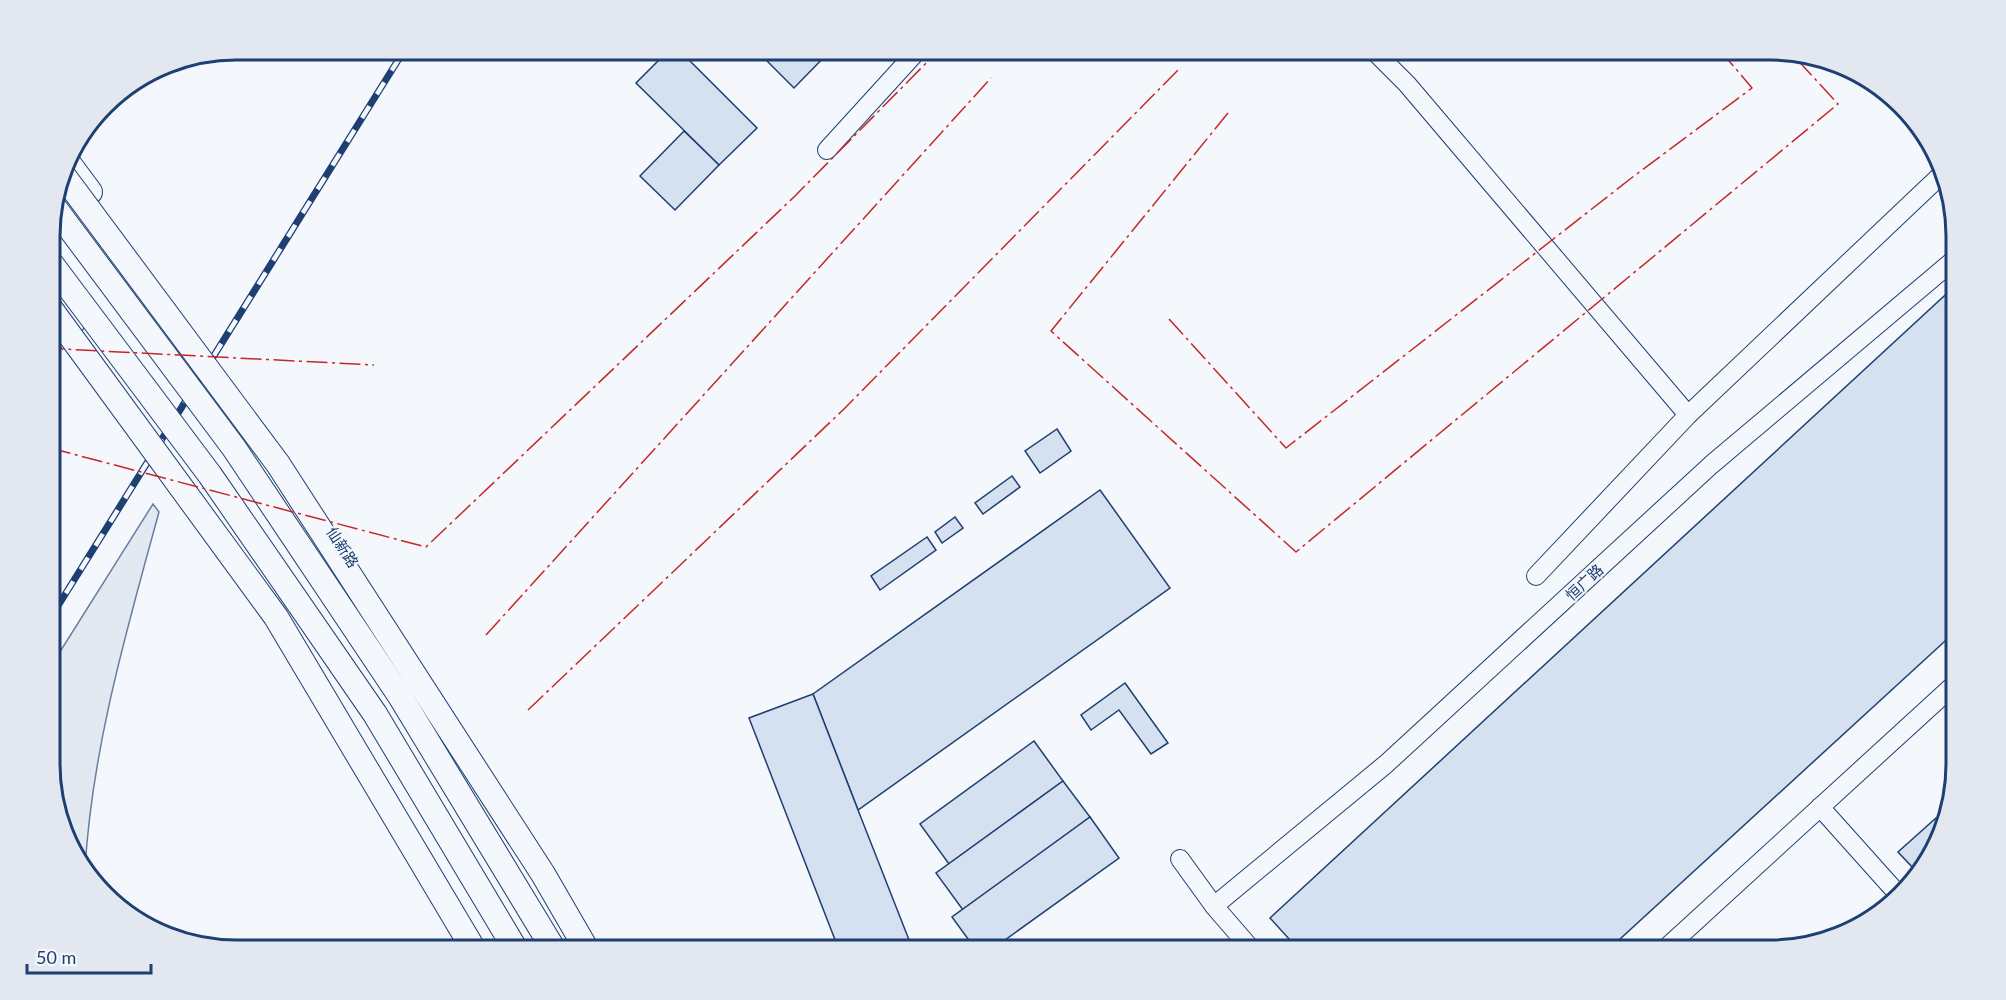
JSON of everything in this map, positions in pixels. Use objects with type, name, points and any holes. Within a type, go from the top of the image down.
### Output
[{"type":"main road","name":"仙新路","points":[[71,175],[269,434],[459,724],[587,940]]},
{"type":"main road","name":"仙新路","points":[[71,176],[278,464],[543,874],[581,940]]},
{"type":"main road","points":[[61,217],[234,448],[400,696],[548,940]]},
{"type":"main road","points":[[60,275],[210,475],[375,714],[510,940]]},
{"type":"main road","points":[[60,304],[226,531],[290,623],[478,940]]},
{"type":"main road","points":[[60,322],[276,617],[468,940]]},
{"type":"street","points":[[827,150],[910,60]]},
{"type":"street","points":[[1382,60],[1415,93],[1688,415]]},
{"type":"street","points":[[1536,576],[1688,415],[1936,179]]},
{"type":"street","name":"恒广路","points":[[1214,906],[1386,764],[1712,465],[1946,267]]},
{"type":"street","points":[[1675,940],[1946,692]]},
{"type":"street","points":[[1820,807],[1893,889]]},
{"type":"street","points":[[1180,859],[1214,906],[1243,940]]},
{"type":"shaded area","points":[[153,504],[159,512],[123,644],[103,734],[86,855],[73,831],[62,787],[60,652]]},
{"type":"building","points":[[659,60],[689,60],[757,128],[719,165],[636,83]]},
{"type":"building","points":[[766,60],[821,60],[794,88]]},
{"type":"building","points":[[684,131],[719,165],[675,210],[640,176]]},
{"type":"building","points":[[1946,294],[1946,640],[1619,940],[1290,940],[1270,918]]},
{"type":"building","points":[[1057,429],[1071,451],[1040,473],[1025,451]]},
{"type":"building","points":[[1012,476],[1020,487],[983,514],[975,503]]},
{"type":"building","points":[[1100,490],[1170,588],[858,810],[813,694]]},
{"type":"building","points":[[955,517],[963,528],[942,543],[935,532]]},
{"type":"building","points":[[927,537],[936,550],[880,590],[871,576]]},
{"type":"building","points":[[1125,683],[1168,743],[1151,754],[1119,710],[1091,730],[1081,715]]},
{"type":"building","points":[[813,694],[909,940],[835,940],[749,718]]},
{"type":"building","points":[[1034,741],[1063,781],[949,864],[920,824]]},
{"type":"building","points":[[1063,781],[1090,817],[963,910],[936,873]]},
{"type":"building","points":[[1090,817],[1119,858],[1005,940],[969,940],[952,917]]},
{"type":"building","points":[[1936,818],[1937,819],[1928,842],[1912,867],[1898,852]]},
{"type":"railway","points":[[60,603],[398,60]]},
{"type":"power","points":[[60,451],[426,547],[795,196],[929,60]]},
{"type":"power","points":[[1169,319],[1286,448],[1634,176],[1752,88],[1728,60]]},
{"type":"power","points":[[1228,113],[1051,331],[1296,552],[1838,104],[1801,63]]},
{"type":"power","points":[[528,710],[845,408],[1180,68]]},
{"type":"power","points":[[486,635],[991,78]]},
{"type":"power","points":[[60,346],[62,349],[374,365]]}]
